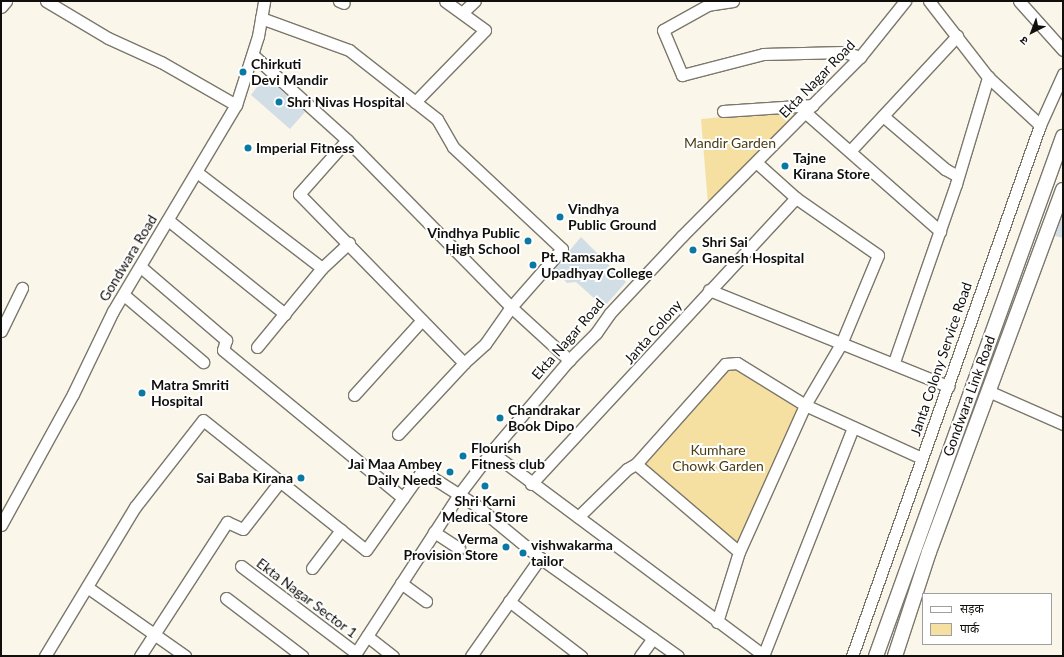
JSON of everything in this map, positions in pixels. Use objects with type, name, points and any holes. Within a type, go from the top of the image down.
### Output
[{"type":"street","points":[[1,7],[6,1]]},
{"type":"street","points":[[46,1],[108,38],[161,62],[236,105]]},
{"type":"street","points":[[415,102],[485,30],[463,12],[445,1]]},
{"type":"street","points":[[463,12],[475,1]]},
{"type":"street","points":[[732,1],[706,3],[662,30],[682,75],[763,54],[844,52],[860,57]]},
{"type":"street","name":"Ekta Nagar Road","points":[[355,655],[434,532],[491,452],[569,360],[682,236],[757,163],[860,57],[905,1]]},
{"type":"street","points":[[929,1],[988,77],[1040,125]]},
{"type":"street","points":[[1019,1],[1063,50]]},
{"type":"street","points":[[261,7],[349,50],[437,119],[453,147],[562,249],[510,307],[485,344],[464,363],[398,434]]},
{"type":"street","name":"Gondwara Road","points":[[1,525],[4,511],[124,295],[142,268],[168,220],[198,173],[236,105],[252,55],[261,7]]},
{"type":"street","points":[[851,150],[957,36]]},
{"type":"street","points":[[252,55],[347,140],[510,307],[569,360]]},
{"type":"street","name":"Janta Colony Service Road","points":[[852,656],[1040,125],[1063,74]]},
{"type":"street","points":[[894,362],[940,231],[956,175],[988,77]]},
{"type":"street","points":[[723,110],[809,109],[851,150],[940,231]]},
{"type":"street","points":[[883,116],[945,169],[956,175]]},
{"type":"street","name":"Gondwara Link Road","points":[[876,656],[1063,137]]},
{"type":"street","points":[[347,140],[300,194],[464,363]]},
{"type":"street","points":[[717,622],[739,552],[805,405],[841,344],[878,255],[796,198],[757,163]]},
{"type":"street","points":[[198,173],[322,268]]},
{"type":"street","name":"Gondwara Link Road","points":[[895,656],[929,552],[1063,190]]},
{"type":"street","name":"Janta Colony","points":[[531,484],[638,372],[709,290],[796,198]]},
{"type":"street","points":[[168,220],[285,314]]},
{"type":"street","points":[[257,347],[322,268],[349,243]]},
{"type":"street","points":[[142,268],[226,340],[223,350],[403,498]]},
{"type":"street","points":[[1,331],[22,288]]},
{"type":"street","points":[[709,290],[885,362],[894,362],[948,386]]},
{"type":"street","points":[[124,295],[203,362]]},
{"type":"street","points":[[354,395],[422,320]]},
{"type":"street","points":[[578,517],[627,468],[636,464],[725,364],[737,363],[805,405],[922,458]]},
{"type":"street","points":[[988,391],[1063,424]]},
{"type":"street","points":[[44,656],[135,507],[203,420],[281,480],[366,550],[422,471],[460,494],[540,558],[678,656]]},
{"type":"street","points":[[491,452],[531,484],[578,517],[763,656],[853,428]]},
{"type":"street","points":[[636,464],[739,552]]},
{"type":"street","points":[[140,656],[227,522],[243,529],[281,480]]},
{"type":"street","points":[[312,568],[341,530]]},
{"type":"street","points":[[434,532],[459,548]]},
{"type":"street","points":[[471,656],[540,558]]},
{"type":"street","name":"Ekta Nagar Sector 1","points":[[241,566],[355,655]]},
{"type":"street","points":[[401,583],[426,601]]},
{"type":"street","points":[[87,587],[185,656]]},
{"type":"street","points":[[226,598],[302,656]]},
{"type":"street","points":[[509,601],[568,652],[581,656]]},
{"type":"street","points":[[367,636],[393,656]]},
{"type":"street","points":[[640,656],[653,638]]},
{"type":"green space","name":"Mandir Garden","points":[[804,109],[708,204],[701,119]]},
{"type":"green space","name":"Kumhare Chowk Garden","points":[[737,363],[805,405],[739,552],[636,464],[725,364]]},
{"type":"building","name":"Shri Nivas Hospital","points":[[265,76],[305,112],[290,129],[251,95]]},
{"type":"building","points":[[1063,214],[1063,238],[1055,236]]},
{"type":"building","points":[[581,237],[626,282],[604,307],[576,282],[567,283],[554,269]]},
{"type":"place","name":"Chirkuti Devi Mandir","points":[[243,72]]},
{"type":"place","name":"Shri Nivas Hospital","points":[[279,102]]},
{"type":"place","name":"Imperial Fitness","points":[[248,148]]},
{"type":"place","name":"Tajne Kirana Store","points":[[785,166]]},
{"type":"place","name":"Vindhya Public Ground","points":[[560,217]]},
{"type":"place","name":"Vindhya Public High School","points":[[528,241]]},
{"type":"place","name":"Shri Sai Ganesh Hospital","points":[[693,250]]},
{"type":"place","name":"Pt. Ramsakha Upadhyay College","points":[[533,265]]},
{"type":"place","name":"Matra Smriti Hospital","points":[[142,393]]},
{"type":"place","name":"Chandrakar Book Dipo","points":[[500,418]]},
{"type":"place","name":"Flourish Fitness club","points":[[463,456]]},
{"type":"place","name":"Jai Maa Ambey Daily Needs","points":[[450,472]]},
{"type":"place","name":"Sai Baba Kirana","points":[[301,478]]},
{"type":"place","name":"Shri Karni Medical Store","points":[[485,486]]},
{"type":"place","name":"Verma Provision Store","points":[[506,547]]},
{"type":"place","name":"vishwakarma tailor","points":[[523,553]]}]
